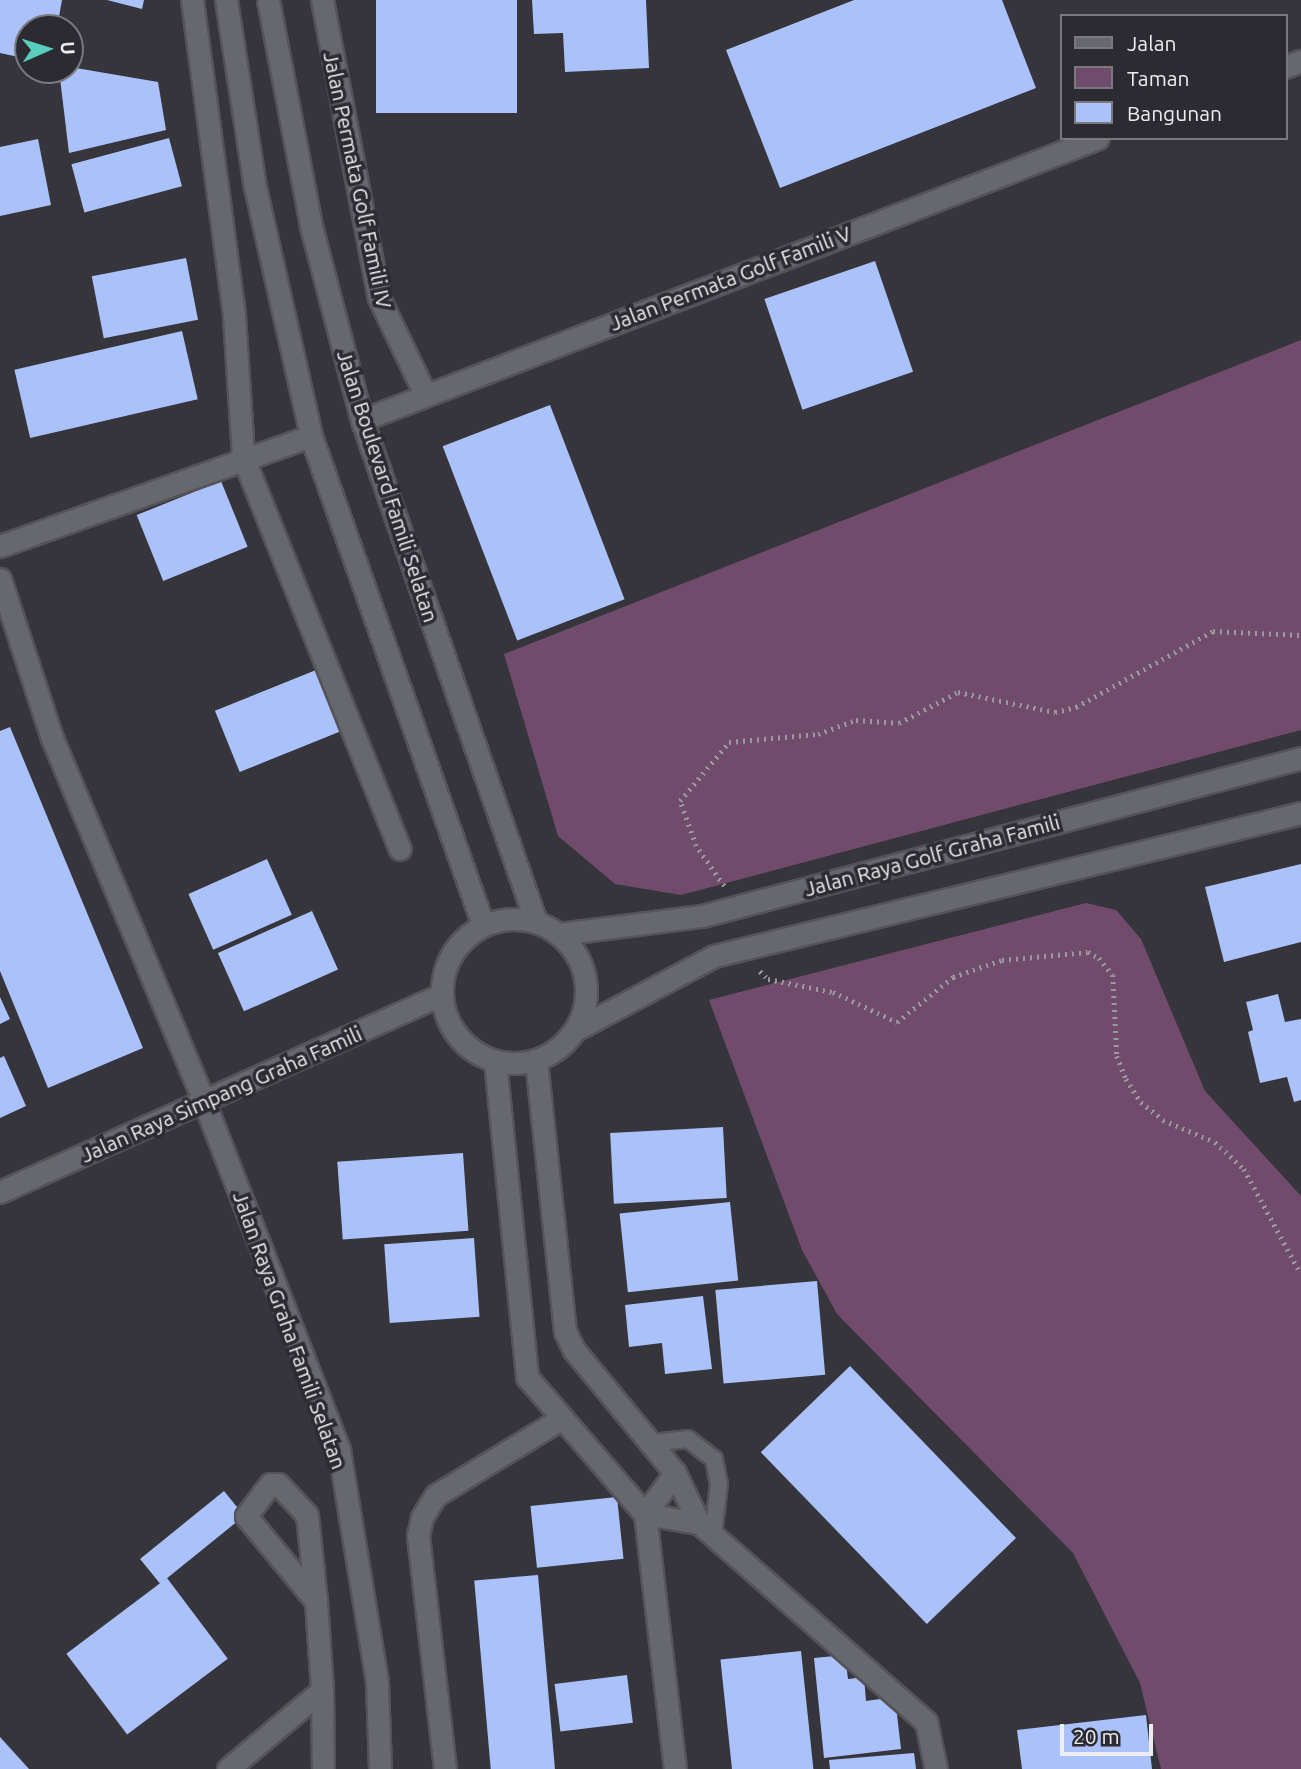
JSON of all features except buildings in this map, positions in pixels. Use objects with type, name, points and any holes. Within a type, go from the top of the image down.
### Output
[{"type":"street","points":[[192,0],[231,290],[243,457],[400,849]]},
{"type":"street","points":[[226,0],[254,187],[311,436],[483,925]]},
{"type":"street","name":"Jalan Boulevard Famili Selatan","points":[[268,0],[312,230],[362,420],[536,922]]},
{"type":"street","name":"Jalan Permata Golf Famili IV","points":[[322,0],[379,298],[425,394]]},
{"type":"street","name":"Jalan Permata Golf Famili V","points":[[362,420],[1093,140]]},
{"type":"street","points":[[0,546],[243,457],[311,436]]},
{"type":"street","points":[[0,579],[52,738],[205,1104]]},
{"type":"street","name":"Jalan Raya Golf Graha Famili","points":[[559,934],[702,916],[1301,758]]},
{"type":"street","name":"Jalan Raya Golf Graha Famili","points":[[575,1030],[714,956],[1301,813]]},
{"type":"street","points":[[500,919],[536,922],[559,934],[583,969],[583,1010],[575,1030],[536,1060],[495,1061],[457,1037],[441,995],[452,954],[483,925],[500,919]]},
{"type":"street","name":"Jalan Raya Simpang Graha Famili","points":[[0,1192],[205,1104],[441,995]]},
{"type":"street","points":[[536,1060],[565,1331],[575,1350],[676,1473],[706,1529],[926,1722],[936,1769]]},
{"type":"street","points":[[495,1061],[522,1360],[527,1377],[559,1420],[645,1514],[706,1529]]},
{"type":"street","name":"Jalan Raya Graha Famili Selatan","points":[[205,1104],[339,1450],[377,1683],[380,1769]]},
{"type":"street","points":[[445,1769],[418,1535],[422,1517],[436,1495],[559,1420]]},
{"type":"street","points":[[675,1769],[645,1514],[676,1473]]},
{"type":"street","points":[[316,1601],[246,1516],[270,1484],[278,1484],[307,1516],[316,1601],[322,1690],[323,1769]]},
{"type":"street","points":[[228,1769],[322,1690]]},
{"type":"lane","points":[[651,1443],[688,1439],[714,1459],[719,1484],[706,1529]]},
{"type":"green space","points":[[1301,340],[1301,730],[681,895],[615,884],[558,836],[504,654]]},
{"type":"green space","points":[[1086,903],[1116,910],[1141,939],[1205,1091],[1301,1196],[1301,1769],[1161,1769],[1140,1683],[1073,1553],[837,1314],[802,1250],[709,1000]]}]
